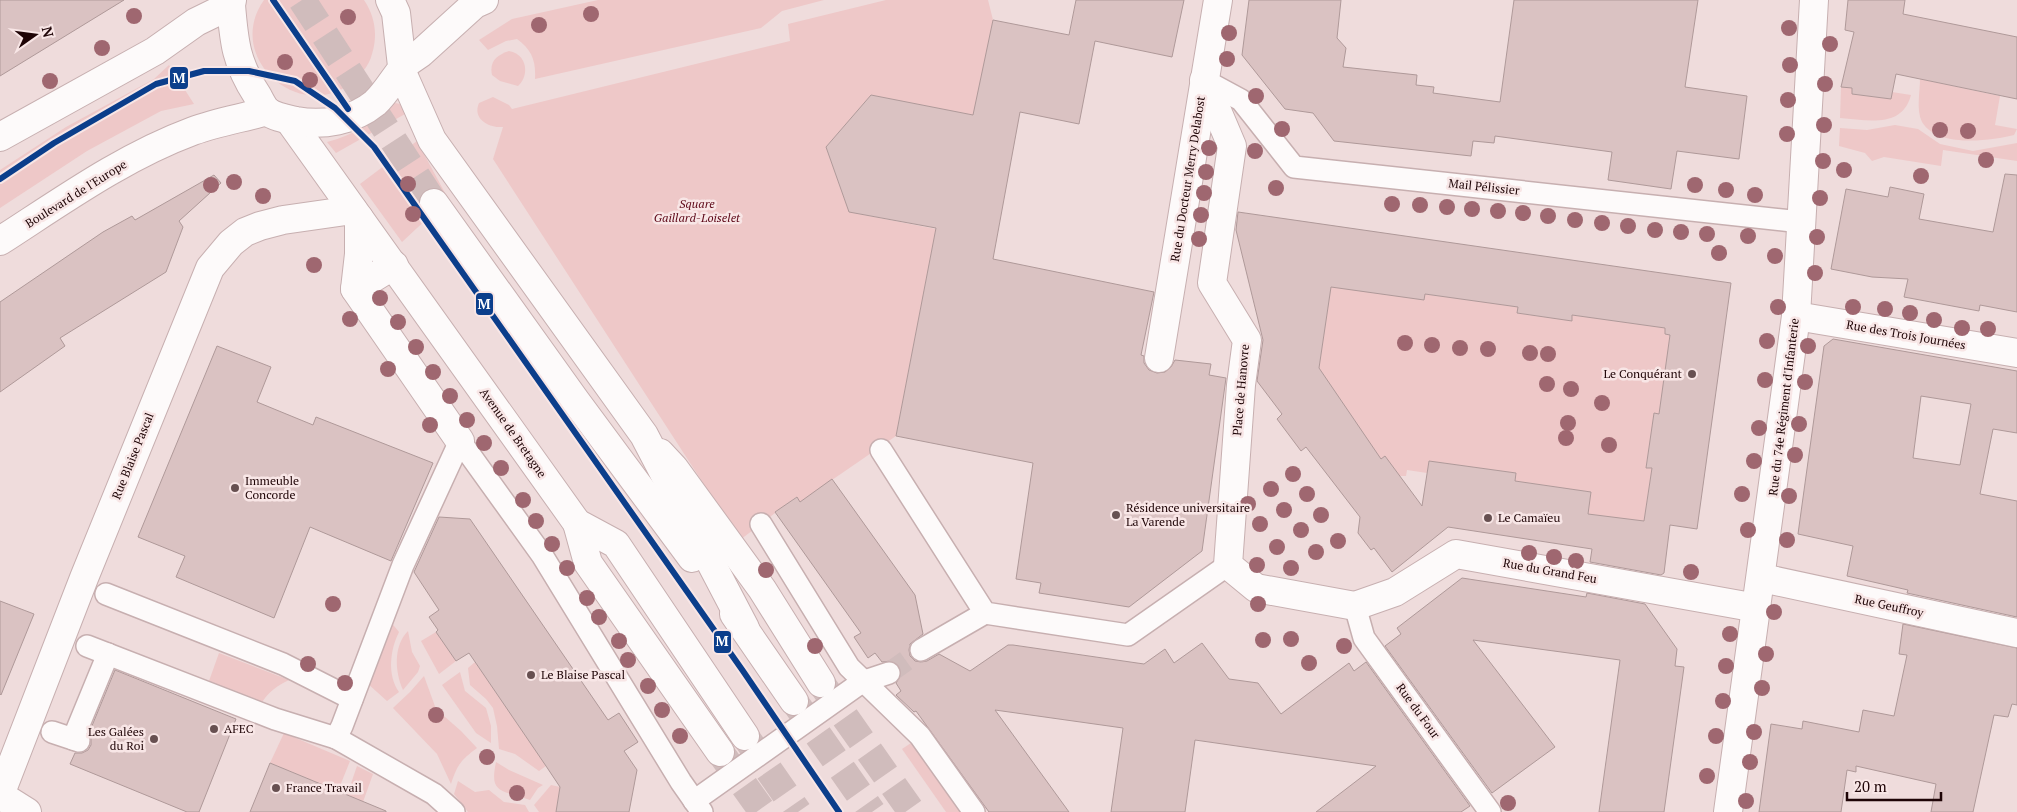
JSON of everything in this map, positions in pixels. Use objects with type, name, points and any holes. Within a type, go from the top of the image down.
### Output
[{"type":"street","points":[[390,0],[396,13],[401,68],[432,140],[644,436],[674,468],[762,589],[821,683]]},
{"type":"street","points":[[278,116],[311,124],[326,123],[352,116],[376,102],[401,68],[421,53],[475,4],[484,0]]},
{"type":"street","name":"Rue du Docteur Merry Delabost","points":[[1159,358],[1218,0]]},
{"type":"street","name":"Rue du 74e Régiment d'Infanterie","points":[[1728,812],[1762,578],[1796,316],[1814,0]]},
{"type":"street","points":[[0,137],[155,51],[196,22],[231,2]]},
{"type":"street","name":"Avenue de Bretagne","points":[[231,2],[234,42],[240,65],[394,265],[578,523],[616,544],[745,736]]},
{"type":"street","name":"Mail Pélissier","points":[[1204,80],[1241,100],[1294,167],[1801,222]]},
{"type":"street","name":"Place de Hanovre","points":[[1204,80],[1232,146],[1212,283],[1247,340],[1241,385],[1228,565]]},
{"type":"street","name":"Boulevard de l'Europe","points":[[0,241],[110,170],[149,150],[194,130],[278,116]]},
{"type":"street","points":[[434,203],[575,400],[744,628],[794,701]]},
{"type":"street","points":[[356,214],[359,254],[356,289],[460,441],[542,555],[681,782],[698,806],[862,682],[889,673]]},
{"type":"street","name":"Rue Blaise Pascal","points":[[0,795],[74,605],[210,268],[231,243],[245,232],[260,226],[283,220],[356,214]]},
{"type":"street","points":[[356,289],[394,265]]},
{"type":"street","name":"Rue des Trois Journées","points":[[1796,316],[2017,353]]},
{"type":"street","points":[[644,436],[744,628]]},
{"type":"street","points":[[336,738],[403,565],[460,441]]},
{"type":"street","points":[[881,450],[986,614]]},
{"type":"street","points":[[578,523],[588,563],[720,752]]},
{"type":"street","points":[[761,524],[849,667],[862,682],[920,736],[974,812]]},
{"type":"street","name":"Rue du Grand Feu","points":[[1355,606],[1395,592],[1456,554],[1757,608]]},
{"type":"street","points":[[921,650],[986,614],[1128,635],[1228,565],[1256,588],[1355,606]]},
{"type":"street","name":"Rue Geuffroy","points":[[1762,578],[2017,634]]},
{"type":"street","points":[[106,594],[283,664],[352,699]]},
{"type":"street","name":"Rue du Four","points":[[1355,606],[1364,638],[1490,812]]},
{"type":"street","points":[[88,646],[275,719],[336,738],[434,794],[454,812]]},
{"type":"street","points":[[52,732],[76,740],[108,654]]},
{"type":"street","points":[[0,795],[27,812]]},
{"type":"green space","points":[[264,0],[364,0],[373,19],[375,33],[374,47],[366,67],[350,84],[329,94],[309,95],[289,89],[272,78],[260,61],[253,42],[254,21]]},
{"type":"green space","points":[[598,0],[824,0],[782,11],[761,28],[535,79],[535,67],[532,56],[517,39],[506,41],[488,50],[479,40],[512,19]]},
{"type":"green space","name":"Square Gaillard-Loiselet","points":[[886,0],[988,0],[993,20],[977,97],[978,116],[871,95],[826,147],[849,212],[936,229],[896,436],[800,502],[796,497],[740,540],[493,159],[503,127],[487,124],[480,118],[477,109],[479,103],[493,97],[509,105],[512,109],[790,41],[788,24]]},
{"type":"green space","points":[[509,51],[520,56],[525,66],[524,76],[518,86],[500,81],[492,75],[491,70],[495,59]]},
{"type":"green space","points":[[169,65],[194,104],[161,111],[87,151],[0,208],[0,170],[66,127],[154,79]]},
{"type":"green space","points":[[1920,79],[2000,96],[1995,125],[2017,129],[2014,135],[1979,140],[1952,139],[1940,136],[1930,130],[1920,117]]},
{"type":"green space","points":[[1841,87],[1852,88],[1852,94],[1890,99],[1892,92],[1911,95],[1906,106],[1892,118],[1872,121],[1840,118]]},
{"type":"green space","points":[[394,103],[402,106],[405,114],[336,153],[327,142],[346,136],[363,127],[379,117]]},
{"type":"green space","points":[[1895,125],[1918,129],[1940,144],[1973,151],[2017,143],[2017,161],[1943,150],[1941,166],[1884,157],[1872,161],[1865,153],[1839,146],[1840,128],[1867,130]]},
{"type":"green space","points":[[417,141],[452,206],[431,215],[402,242],[360,184]]},
{"type":"green space","points":[[1331,286],[1424,300],[1425,294],[1518,307],[1517,313],[1572,320],[1572,315],[1665,328],[1665,334],[1670,335],[1659,414],[1654,414],[1646,467],[1652,468],[1644,521],[1588,514],[1591,492],[1515,481],[1516,473],[1429,461],[1427,473],[1407,470],[1406,476],[1399,476],[1385,456],[1381,459],[1351,423],[1355,421],[1319,368]]},
{"type":"green space","points":[[390,621],[399,632],[392,654],[391,670],[399,692],[387,701],[367,683]]},
{"type":"green space","points":[[408,631],[412,652],[420,666],[418,672],[403,690],[398,675],[397,659],[400,644]]},
{"type":"green space","points":[[436,632],[456,661],[439,674],[421,641]]},
{"type":"green space","points":[[219,653],[289,680],[273,690],[261,704],[209,681]]},
{"type":"green space","points":[[475,662],[546,766],[539,771],[515,754],[499,749],[493,708],[470,685],[468,668]]},
{"type":"green space","points":[[460,672],[465,691],[486,708],[491,726],[491,743],[476,733],[442,685]]},
{"type":"green space","points":[[424,676],[436,709],[477,748],[460,763],[451,784],[437,754],[393,708]]},
{"type":"green space","points":[[284,733],[350,761],[338,791],[270,763]]},
{"type":"green space","points":[[911,743],[960,812],[946,812],[902,749]]},
{"type":"green space","points":[[496,762],[543,785],[538,788],[530,800],[504,792],[495,782]]},
{"type":"green space","points":[[357,766],[373,774],[363,802],[347,795]]},
{"type":"green space","points":[[458,781],[475,792],[489,790],[504,802],[525,805],[529,812],[468,812],[454,794]]},
{"type":"green space","points":[[551,785],[560,787],[556,812],[539,812],[534,805]]},
{"type":"building","points":[[0,0],[124,0],[0,76]]},
{"type":"building","points":[[1076,0],[1184,0],[1172,57],[1095,41],[1079,124],[1020,112],[993,259],[1154,292],[1141,355],[1144,356],[1144,363],[1149,370],[1157,373],[1165,372],[1175,360],[1211,364],[1209,375],[1226,378],[1202,551],[1129,607],[1039,593],[1041,583],[1016,579],[1033,463],[896,436],[936,228],[849,212],[826,147],[871,95],[973,115],[993,20],[1069,35]]},
{"type":"building","points":[[1249,0],[1341,0],[1337,38],[1346,48],[1343,67],[1417,75],[1416,85],[1434,87],[1433,93],[1500,102],[1514,0],[1698,0],[1685,87],[1747,96],[1739,159],[1677,151],[1671,189],[1608,180],[1612,152],[1495,136],[1494,143],[1473,141],[1471,156],[1334,141],[1313,113],[1285,109],[1242,55]]},
{"type":"building","points":[[1848,0],[1905,0],[1903,14],[2017,37],[2017,99],[1896,74],[1891,99],[1852,94],[1852,88],[1841,87],[1854,32],[1845,30]]},
{"type":"building","points":[[2005,174],[2017,175],[2017,312],[1980,305],[1979,311],[1904,297],[1908,279],[1872,277],[1831,269],[1846,189],[1888,197],[1890,187],[1924,194],[1919,219],[1993,232]]},
{"type":"building","points":[[214,175],[221,183],[179,221],[183,227],[166,272],[60,338],[65,346],[0,392],[0,302],[103,232],[132,216],[135,220]]},
{"type":"building","points":[[1238,212],[1731,283],[1697,529],[1670,525],[1664,573],[1661,575],[1590,562],[1592,549],[1448,527],[1392,572],[1374,548],[1371,550],[1358,533],[1360,517],[1306,447],[1301,451],[1277,419],[1282,414],[1257,381],[1263,340],[1236,230]],"holes":[[[1331,287],[1424,300],[1425,294],[1518,307],[1517,313],[1572,321],[1572,315],[1665,328],[1665,334],[1670,335],[1659,414],[1654,413],[1646,468],[1652,468],[1644,521],[1588,514],[1591,492],[1515,481],[1516,473],[1429,461],[1422,506],[1385,456],[1381,459],[1319,368]]]},
{"type":"building","points":[[1833,339],[2017,371],[2017,433],[1993,429],[1980,494],[2017,501],[2017,617],[1907,593],[1908,590],[1847,576],[1853,546],[1798,534],[1824,346]],"holes":[[[1921,396],[1971,404],[1960,465],[1913,458]]]},
{"type":"building","name":"Immeuble Concorde","points":[[217,346],[271,367],[257,402],[313,425],[316,417],[433,463],[391,561],[310,527],[274,618],[176,577],[185,556],[138,537]]},
{"type":"building","points":[[832,479],[915,595],[923,634],[910,644],[910,656],[915,661],[927,661],[939,654],[970,671],[1008,645],[1013,645],[1144,664],[1165,649],[1174,663],[1202,643],[1229,679],[1258,683],[1281,714],[1349,663],[1354,671],[1366,662],[1470,806],[1461,812],[1316,812],[1376,766],[1195,740],[1185,812],[1111,812],[1123,728],[995,710],[1069,812],[989,812],[916,711],[914,712],[896,695],[901,691],[896,683],[901,675],[901,669],[898,664],[891,661],[882,662],[875,653],[868,658],[854,637],[861,633],[775,512],[797,497],[800,502]]},
{"type":"building","name":"Le Blaise Pascal","points":[[439,517],[470,519],[608,720],[619,713],[638,742],[624,751],[637,770],[629,812],[556,812],[560,787],[546,766],[469,653],[456,661],[436,632],[438,630],[429,617],[439,610],[414,572]]},
{"type":"building","points":[[1462,578],[1586,597],[1587,593],[1645,604],[1677,649],[1675,666],[1684,667],[1664,812],[1599,812],[1620,660],[1473,640],[1555,747],[1492,793],[1385,646],[1401,634],[1397,628]]},
{"type":"building","points":[[0,601],[34,614],[1,695],[0,694]]},
{"type":"building","points":[[1903,624],[2017,648],[2017,705],[2012,704],[2008,717],[1994,715],[1973,812],[1931,812],[1936,784],[1856,766],[1856,772],[1847,770],[1841,812],[1759,812],[1771,724],[1802,729],[1803,721],[1859,732],[1863,710],[1894,716],[1907,655],[1899,654]]},
{"type":"building","name":"Les Galées du Roi","points":[[115,670],[236,719],[199,812],[187,812],[70,764],[75,753],[82,753],[88,750],[91,745],[89,733]]},
{"type":"building","points":[[270,763],[386,811],[386,812],[250,812]]},
{"type":"tunnel","points":[[302,0],[434,203]]},
{"type":"tunnel","points":[[889,673],[921,650]]},
{"type":"tunnel","points":[[821,683],[912,812]]},
{"type":"tunnel","points":[[794,701],[872,812]]},
{"type":"tunnel","points":[[745,736],[798,812]]},
{"type":"tunnel","points":[[720,752],[763,812]]},
{"type":"transit line","name":"M","points":[[273,0],[348,109]]},
{"type":"transit line","name":"M","points":[[0,179],[54,143],[156,84],[204,71],[249,71],[295,81],[335,108],[374,147],[743,671],[839,812]]},
{"type":"place","name":"Le Conquérant","points":[[1692,374]]},
{"type":"place","name":"Immeuble Concorde","points":[[235,488]]},
{"type":"place","name":"Résidence universitaire La Varende","points":[[1116,515]]},
{"type":"place","name":"Le Camaïeu","points":[[1488,518]]},
{"type":"place","name":"Le Blaise Pascal","points":[[531,675]]},
{"type":"place","name":"AFEC","points":[[214,729]]},
{"type":"place","name":"Les Galées du Roi","points":[[154,739]]},
{"type":"place","name":"France Travail","points":[[276,788]]}]
